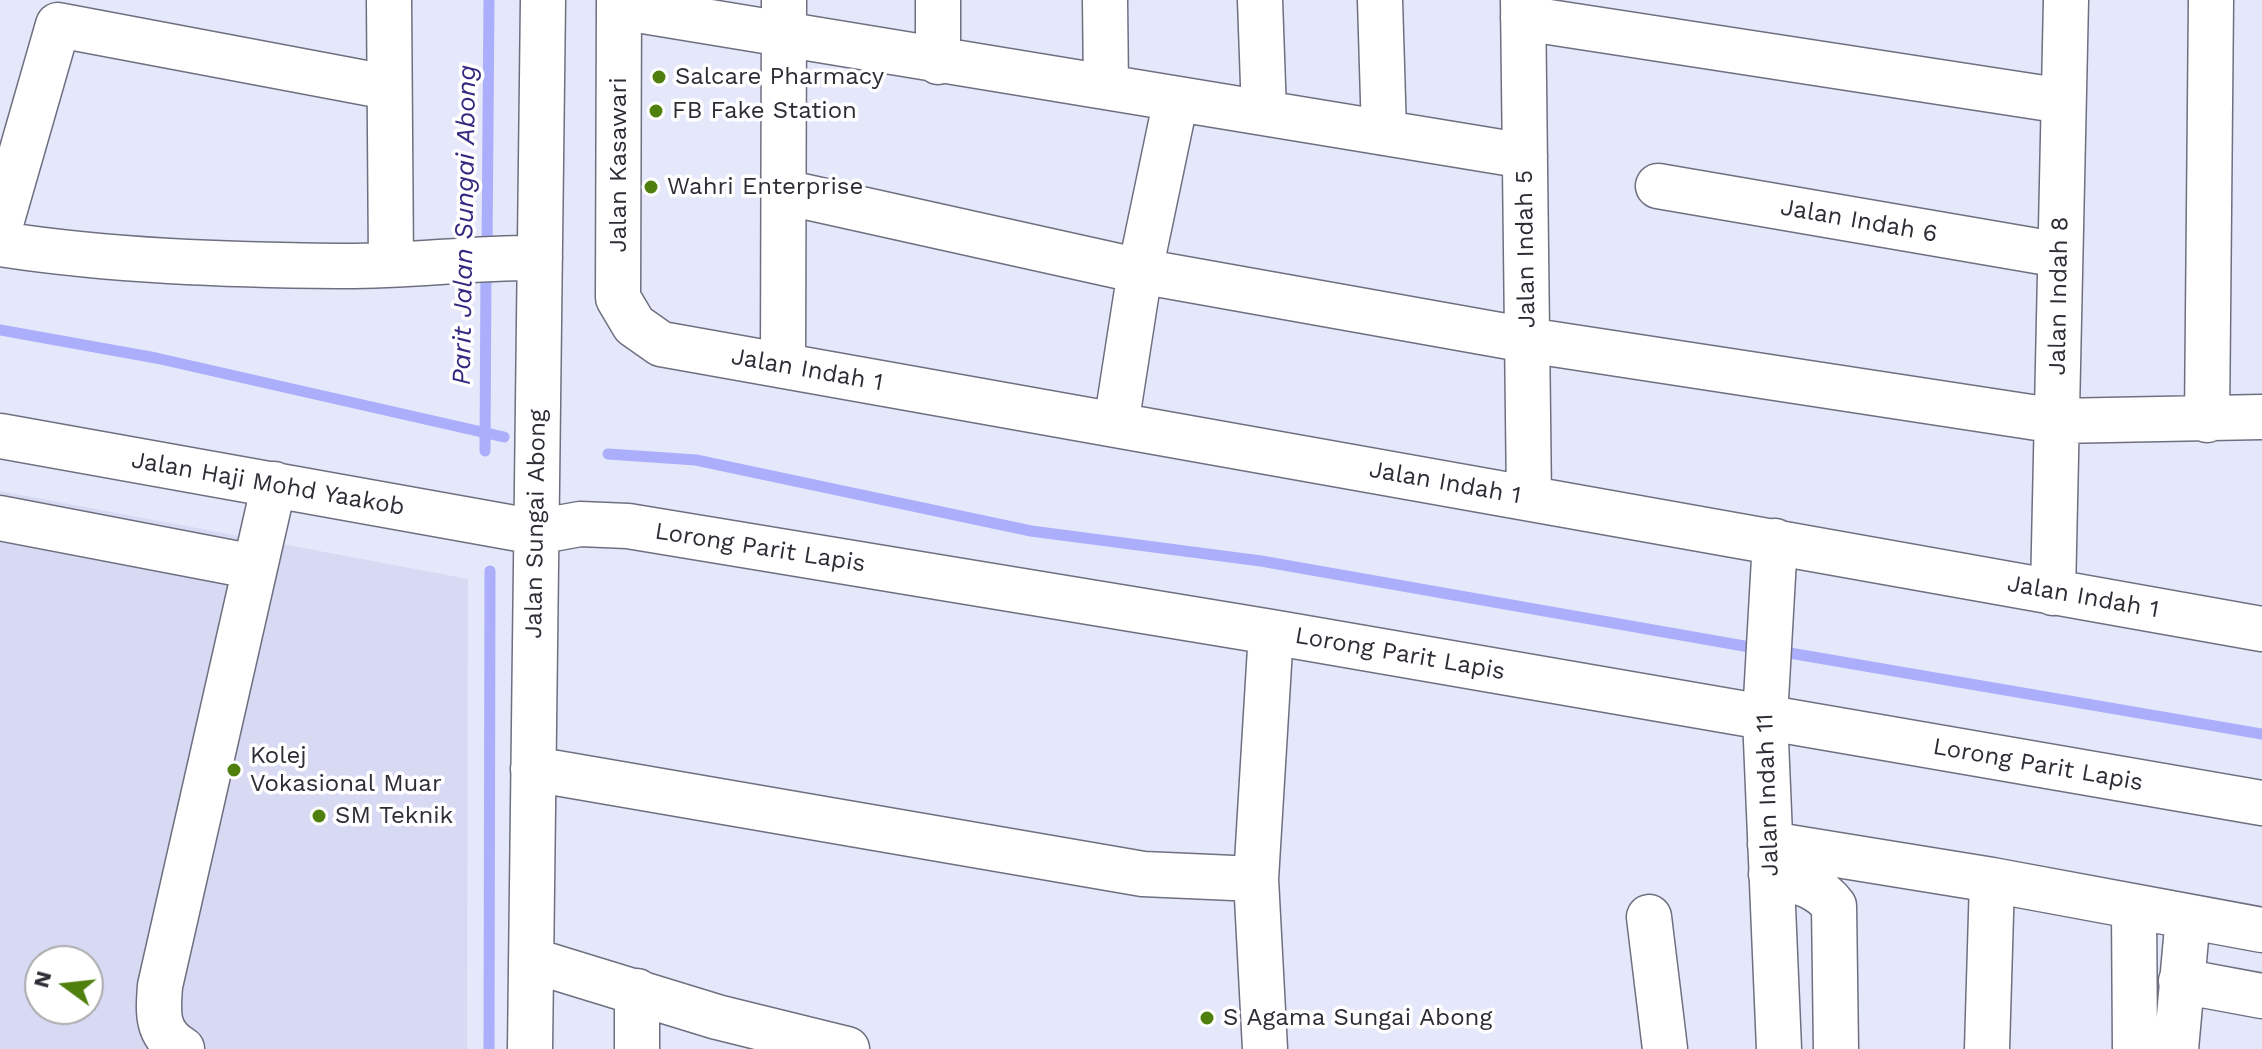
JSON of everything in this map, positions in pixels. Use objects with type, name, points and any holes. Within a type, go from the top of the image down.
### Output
[{"type":"street","points":[[389,0],[387,87],[391,264]]},
{"type":"street","name":"Jalan Sungai Abong","points":[[530,1049],[536,532],[524,258],[543,0]]},
{"type":"street","points":[[938,0],[938,62]]},
{"type":"street","points":[[1105,0],[1106,87]]},
{"type":"street","points":[[1260,0],[1264,113]]},
{"type":"street","points":[[1380,0],[1384,133]]},
{"type":"street","name":"Jalan Indah 8","points":[[2053,593],[2066,0]]},
{"type":"street","points":[[2207,420],[2211,0]]},
{"type":"street","points":[[619,4],[784,17],[938,62],[1525,156]]},
{"type":"street","name":"Jalan Kasawari","points":[[619,4],[618,298],[634,325]]},
{"type":"street","points":[[1523,9],[2063,101]]},
{"type":"street","name":"Jalan Indah 5","points":[[1523,9],[1529,498]]},
{"type":"street","points":[[0,227],[61,13],[387,87]]},
{"type":"street","points":[[783,366],[784,17]]},
{"type":"street","points":[[1116,425],[1140,271],[1176,99]]},
{"type":"street","name":"Jalan Indah 6","points":[[1658,186],[2060,255]]},
{"type":"street","points":[[784,192],[1140,271],[1527,340],[2057,421],[2262,417]]},
{"type":"street","points":[[0,244],[72,255],[341,266],[454,258],[524,258]]},
{"type":"street","name":"Jalan Indah 1","points":[[634,325],[661,344],[2262,629]]},
{"type":"street","name":"Jalan Haji Mohd Yaakob","points":[[0,436],[536,532]]},
{"type":"street","points":[[182,1049],[169,1042],[158,1019],[160,986],[274,484]]},
{"type":"street","points":[[0,518],[255,567]]},
{"type":"street","name":"Lorong Parit Lapis","points":[[536,532],[580,524],[628,526],[1271,632],[1765,699],[2262,803]]},
{"type":"street","name":"Jalan Indah 11","points":[[1775,541],[1769,597],[1765,699],[1779,1049]]},
{"type":"street","points":[[1265,1049],[1256,879],[1271,632]]},
{"type":"street","points":[[533,769],[1143,874],[1256,879]]},
{"type":"street","points":[[1770,859],[1992,880],[2262,930]]},
{"type":"street","points":[[1770,859],[1825,894],[1834,906],[1836,1049]]},
{"type":"street","points":[[1987,1049],[1992,880]]},
{"type":"street","points":[[2134,908],[2135,1049]]},
{"type":"street","points":[[1649,917],[1665,1049]]},
{"type":"street","points":[[2176,1049],[2188,917]]},
{"type":"street","points":[[531,960],[637,991],[717,1033],[847,1049]]},
{"type":"street","points":[[2181,981],[2262,996]]},
{"type":"street","points":[[637,991],[637,1049]]},
{"type":"shaded area","name":"Kolej Vokasional Muar","points":[[0,491],[468,579],[467,1049],[0,1049]]},
{"type":"waterway","name":"Parit Jalan Sungai Abong","points":[[487,251],[489,0]]},
{"type":"waterway","name":"Parit Jalan Sungai Abong","points":[[485,451],[486,269]]},
{"type":"waterway","points":[[0,330],[156,358],[504,437]]},
{"type":"waterway","points":[[608,454],[696,460],[1031,531],[1261,561],[1761,649]]},
{"type":"waterway","name":"Parit Jalan Sungai Abong","points":[[489,1049],[490,571]]},
{"type":"waterway","points":[[1778,651],[2262,734]]},
{"type":"place","name":"Salcare Pharmacy","points":[[659,77]]},
{"type":"place","name":"FB Fake Station","points":[[656,111]]},
{"type":"place","name":"Wahri Enterprise","points":[[651,187]]},
{"type":"place","name":"Kolej Vokasional Muar","points":[[234,770]]},
{"type":"place","name":"SM Teknik","points":[[319,816]]},
{"type":"place","name":"S Agama Sungai Abong","points":[[1207,1018]]}]
